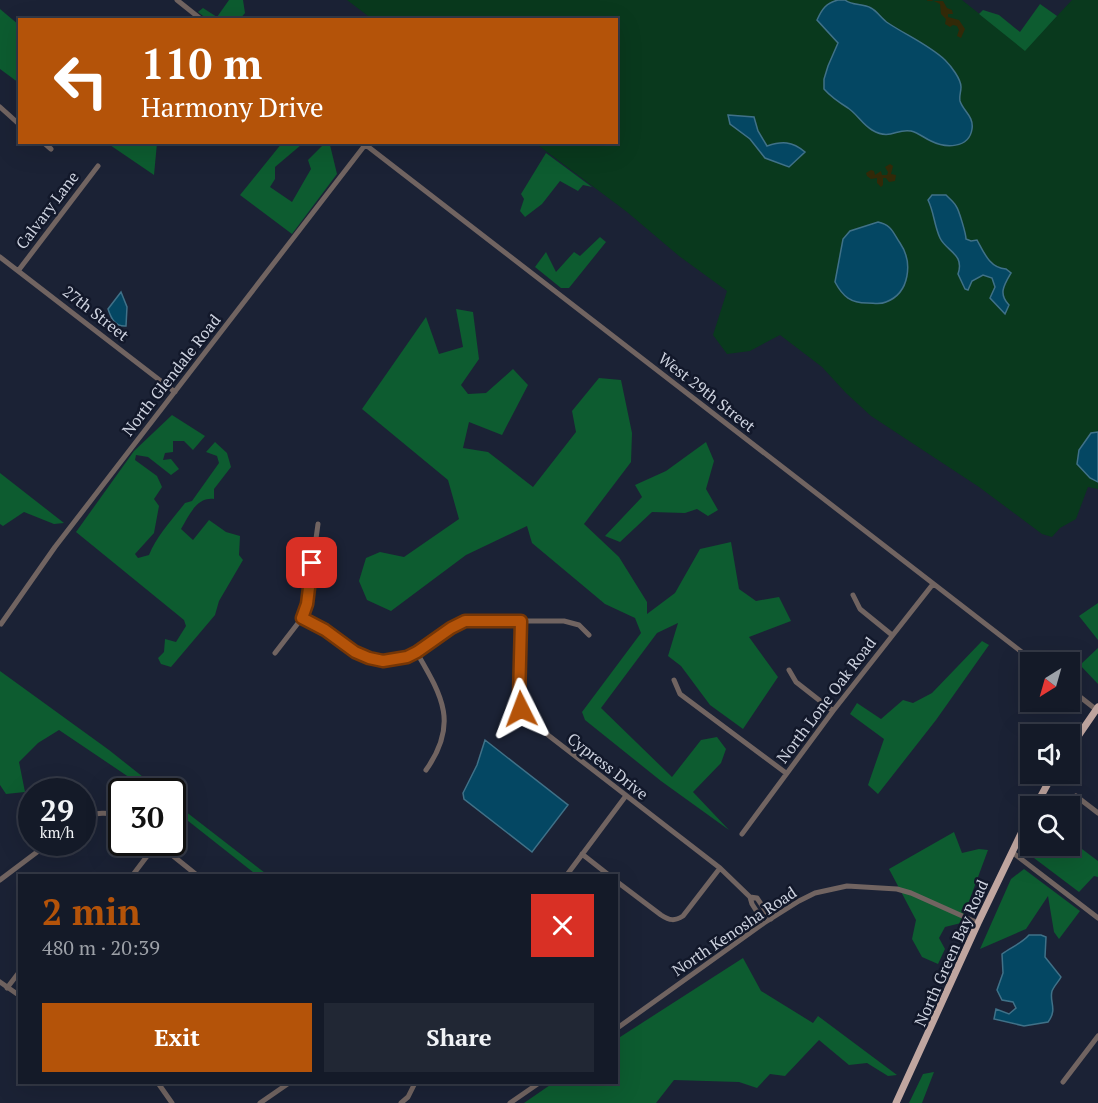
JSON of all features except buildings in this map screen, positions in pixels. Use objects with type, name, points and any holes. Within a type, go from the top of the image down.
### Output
[{"type":"main road","points":[[1080,734],[1097,709]]},
{"type":"main road","name":"North Green Bay Road","points":[[897,1103],[1020,836]]},
{"type":"street","points":[[177,0],[200,18]]},
{"type":"street","points":[[0,107],[18,123]]},
{"type":"street","points":[[45,144],[51,149]]},
{"type":"street","name":"North Glendale Road","points":[[1,624],[56,547],[364,144]]},
{"type":"street","name":"West 29th Street","points":[[364,144],[1022,652]]},
{"type":"street","name":"Calvary Lane","points":[[18,271],[98,166]]},
{"type":"street","name":"27th Street","points":[[0,257],[175,392]]},
{"type":"street","points":[[275,653],[302,618],[307,604],[318,524]]},
{"type":"street","name":"North Lone Oak Road","points":[[742,834],[833,711],[933,584]]},
{"type":"street","points":[[853,595],[860,609],[892,635]]},
{"type":"street","points":[[302,618],[325,630],[355,652],[383,661],[417,652],[465,621],[564,621],[579,625],[589,635]]},
{"type":"street","name":"Cypress Drive","points":[[521,621],[519,698],[526,718],[720,868],[750,897],[764,923]]},
{"type":"street","points":[[417,652],[443,703],[444,724],[441,741],[435,757],[426,770]]},
{"type":"street","points":[[789,670],[796,682],[833,711]]},
{"type":"street","points":[[674,680],[680,694],[786,773]]},
{"type":"street","points":[[1080,696],[1097,709]]},
{"type":"street","points":[[567,874],[626,797]]},
{"type":"street","points":[[1080,799],[1098,813]]},
{"type":"street","points":[[1012,852],[1098,918]]},
{"type":"street","points":[[582,854],[607,874]]},
{"type":"street","points":[[0,880],[32,856]]},
{"type":"street","points":[[134,874],[147,856]]},
{"type":"street","points":[[173,856],[196,874]]},
{"type":"street","points":[[618,883],[661,915],[669,920],[676,920],[684,916],[720,868]]},
{"type":"street","name":"North Kenosha Road","points":[[618,1028],[764,923],[815,893],[848,886],[897,889],[978,923]]},
{"type":"street","name":"Cypress Drive","points":[[750,897],[757,898],[771,919]]},
{"type":"street","points":[[7,988],[18,974]]},
{"type":"street","points":[[0,982],[18,995]]},
{"type":"street","points":[[1063,1082],[1098,1036]]},
{"type":"street","points":[[159,1084],[172,1103]]},
{"type":"street","points":[[260,1103],[288,1084]]},
{"type":"street","points":[[401,1103],[408,1097],[414,1084]]},
{"type":"street","points":[[510,1103],[538,1084]]},
{"type":"green space","points":[[229,0],[243,0],[245,13],[241,18],[206,18],[198,12],[203,8],[217,17]]},
{"type":"green space","points":[[347,0],[962,0],[1025,50],[1072,0],[1098,0],[1098,489],[1088,487],[1076,519],[1060,528],[1052,537],[1042,534],[979,487],[871,416],[822,367],[780,335],[750,351],[727,354],[713,335],[727,291],[536,144],[618,144],[618,18],[371,18]]},
{"type":"green space","points":[[1040,4],[1057,16],[1025,51],[979,14],[983,10],[999,15],[1020,32]]},
{"type":"green space","points":[[0,9],[18,24],[18,82],[0,69]]},
{"type":"green space","points":[[108,144],[157,144],[154,175]]},
{"type":"green space","points":[[281,144],[300,144],[275,167],[275,179],[270,187],[292,202],[311,169],[308,160],[324,144],[330,145],[337,174],[292,234],[240,195]]},
{"type":"green space","points":[[546,153],[592,187],[583,185],[578,191],[560,181],[542,204],[525,217],[520,211],[524,199],[521,194]]},
{"type":"green space","points":[[600,237],[606,242],[569,288],[561,288],[535,267],[546,252],[556,272],[574,252],[580,256]]},
{"type":"green space","points":[[456,309],[473,312],[479,359],[461,385],[468,394],[486,393],[513,369],[528,385],[502,435],[469,422],[463,448],[488,452],[533,487],[576,432],[572,411],[599,378],[621,380],[632,433],[631,462],[584,524],[619,557],[647,602],[647,614],[675,593],[700,549],[731,542],[739,589],[756,601],[779,597],[791,621],[749,637],[778,677],[743,729],[710,705],[681,666],[668,656],[678,623],[657,633],[601,708],[672,777],[701,740],[717,737],[726,749],[721,763],[693,792],[729,830],[661,781],[585,720],[582,712],[641,633],[635,618],[605,604],[532,543],[527,526],[466,555],[391,611],[367,600],[359,581],[366,558],[380,552],[404,557],[459,519],[448,480],[362,409],[426,317],[439,354],[463,347]]},
{"type":"green space","points":[[172,415],[205,436],[193,450],[184,441],[173,441],[173,452],[165,453],[163,460],[171,459],[179,469],[171,475],[148,457],[136,455],[135,460],[157,476],[162,487],[154,499],[159,506],[154,533],[135,554],[138,558],[149,555],[156,541],[185,503],[192,501],[219,463],[217,456],[206,452],[215,442],[227,453],[231,467],[214,489],[214,499],[198,504],[181,529],[193,540],[209,520],[226,532],[240,536],[239,555],[243,560],[219,601],[215,615],[171,667],[161,664],[158,658],[164,652],[165,639],[176,642],[186,626],[184,620],[76,532],[134,451]]},
{"type":"green space","points":[[706,442],[714,461],[706,489],[718,510],[708,516],[697,509],[685,513],[652,512],[620,542],[605,536],[642,497],[635,485],[666,471]]},
{"type":"green space","points":[[0,473],[64,523],[54,524],[24,512],[3,526],[0,524]]},
{"type":"green space","points":[[1098,603],[1098,640],[1079,616]]},
{"type":"green space","points":[[982,641],[989,645],[936,720],[878,794],[868,785],[884,739],[850,714],[857,703],[881,719],[903,700],[913,703],[932,693]]},
{"type":"green space","points":[[1098,648],[1098,684],[1080,665]]},
{"type":"green space","points":[[0,671],[144,778],[130,778],[59,730],[38,743],[19,762],[22,778],[18,778],[18,793],[6,794],[0,785]]},
{"type":"green space","points":[[186,812],[266,874],[255,874],[186,819]]},
{"type":"green space","points":[[954,832],[962,853],[979,849],[988,850],[961,923],[945,927],[939,938],[945,949],[938,964],[922,957],[912,939],[916,920],[889,869]]},
{"type":"green space","points":[[1080,848],[1098,861],[1098,877],[1094,876],[1079,892],[1031,856],[1080,856]]},
{"type":"green space","points":[[1024,869],[1080,911],[1059,939],[1054,932],[1048,896],[1026,929],[980,949],[1011,879]]},
{"type":"green space","points":[[743,958],[761,991],[813,1023],[818,1016],[897,1075],[888,1076],[867,1063],[849,1065],[819,1040],[785,1076],[770,1074],[757,1088],[739,1082],[674,1080],[656,1103],[524,1103],[552,1084],[618,1084],[618,1038]]},
{"type":"green space","points":[[934,1072],[922,1103],[909,1103],[923,1074]]},
{"type":"sand","points":[[933,0],[943,1],[947,8],[952,10],[953,14],[948,14],[948,17],[959,20],[965,29],[961,38],[957,36],[959,30],[957,26],[950,27],[945,24],[946,19],[941,14],[940,4]]},
{"type":"sand","points":[[890,164],[893,166],[891,174],[896,175],[895,181],[889,182],[883,178],[881,187],[877,183],[877,178],[871,179],[867,176],[866,173],[871,170],[875,175],[881,171],[882,175],[887,175],[885,167]]},
{"type":"water","points":[[838,0],[871,8],[888,23],[932,50],[947,63],[959,80],[961,105],[972,124],[970,136],[966,140],[949,146],[928,140],[911,131],[879,133],[868,128],[851,110],[824,89],[824,79],[838,43],[817,20],[825,7]]},
{"type":"water","points":[[728,115],[754,117],[758,131],[767,146],[787,143],[805,152],[789,167],[765,158],[750,139],[730,124]]},
{"type":"water","points":[[932,195],[946,195],[952,200],[959,212],[966,239],[977,240],[992,263],[1011,273],[1003,289],[1004,297],[1009,305],[1005,314],[990,298],[995,287],[992,278],[983,275],[972,281],[968,290],[965,289],[958,274],[957,257],[938,233],[928,200]]},
{"type":"water","points":[[878,222],[892,230],[904,251],[907,259],[907,276],[900,292],[894,298],[877,304],[856,302],[844,295],[835,282],[843,239],[850,231]]},
{"type":"water","points":[[121,292],[127,307],[126,326],[116,323],[108,309]]},
{"type":"water","points":[[1098,432],[1098,482],[1090,478],[1077,464],[1079,450],[1091,433]]},
{"type":"water","points":[[485,740],[568,805],[532,852],[464,799],[463,793],[477,765]]},
{"type":"water","points":[[1029,935],[1046,937],[1045,957],[1061,977],[1052,991],[1053,1009],[1048,1022],[1024,1026],[994,1019],[996,1009],[1009,1014],[1016,1008],[1013,1002],[1002,1000],[997,990],[1003,973],[1002,954]]},
{"type":"route","points":[[312,563],[307,604],[302,618],[325,630],[355,652],[369,658],[383,661],[407,657],[465,621],[521,621],[519,698],[521,709]]}]
